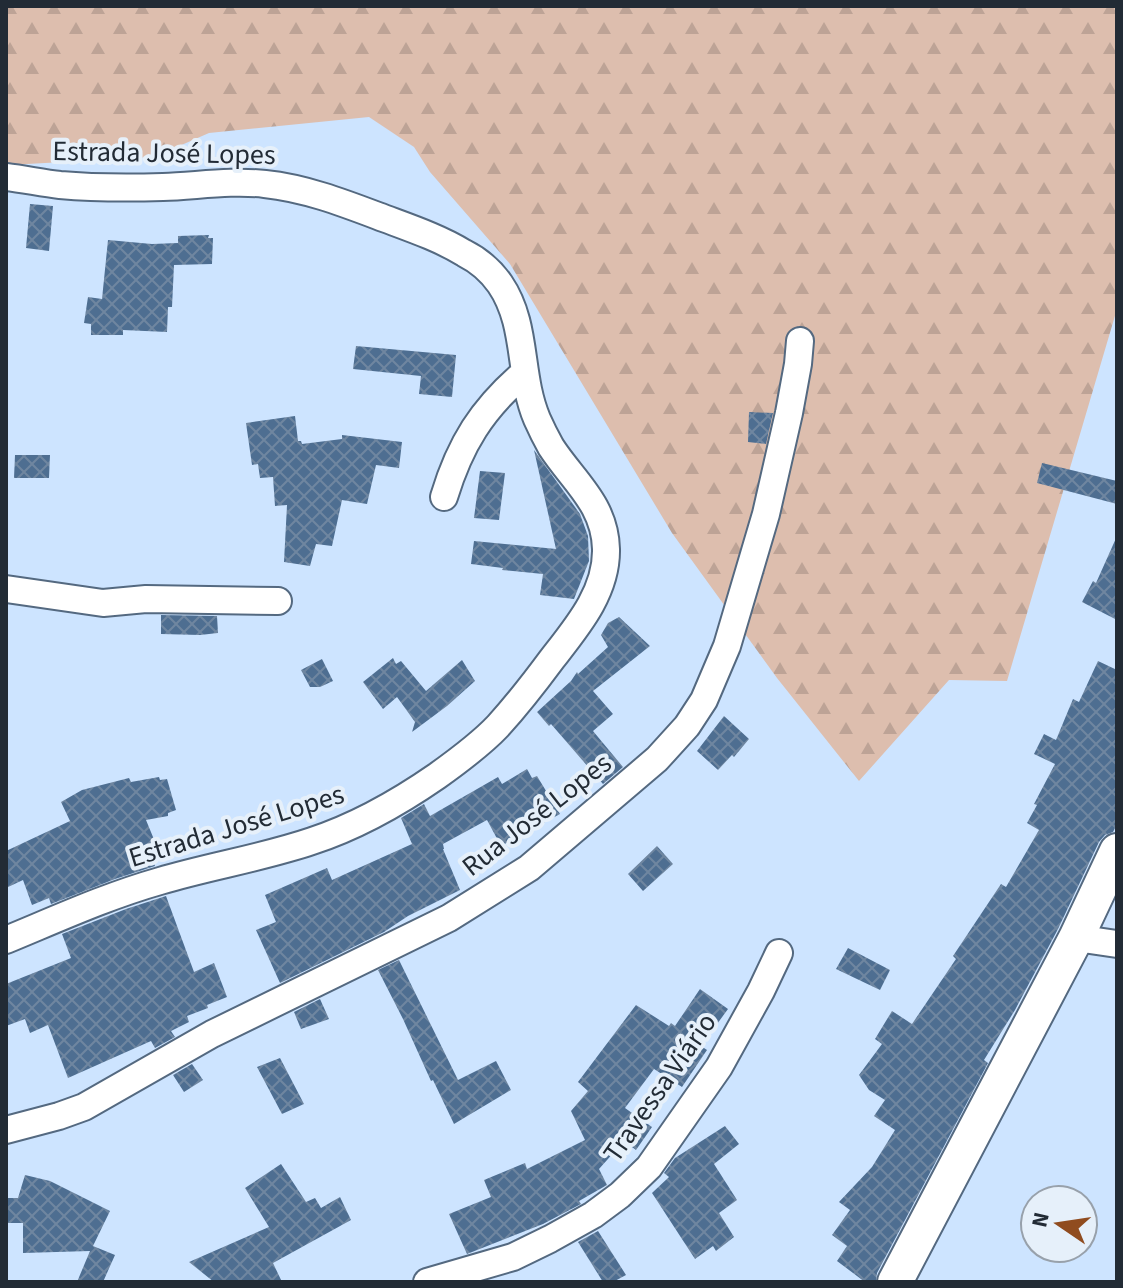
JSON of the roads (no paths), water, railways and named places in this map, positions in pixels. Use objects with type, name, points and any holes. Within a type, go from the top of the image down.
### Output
[{"type":"street","name":"Estrada José Lopes","points":[[6,177],[83,186],[262,183],[314,193],[465,253],[499,282],[518,319],[524,373],[532,404],[551,447],[586,491],[595,508],[606,548],[603,578],[591,606],[550,662],[483,741],[426,783],[353,826],[298,845],[119,894],[6,940]]},
{"type":"street","name":"Rua José Lopes","points":[[6,1130],[84,1107],[212,1034],[449,918],[529,868],[657,759],[687,726],[704,700],[727,646],[766,514],[789,413],[800,341]]},
{"type":"street","points":[[444,497],[455,463],[472,429],[505,389],[524,373]]},
{"type":"street","points":[[6,589],[103,603],[146,599],[278,601]]},
{"type":"street","points":[[895,1282],[1076,938],[1117,851]]},
{"type":"street","points":[[1076,938],[1117,944]]},
{"type":"street","name":"Travessa Viário","points":[[427,1282],[513,1257],[593,1215],[620,1195],[649,1167],[719,1067],[779,953]]}]
